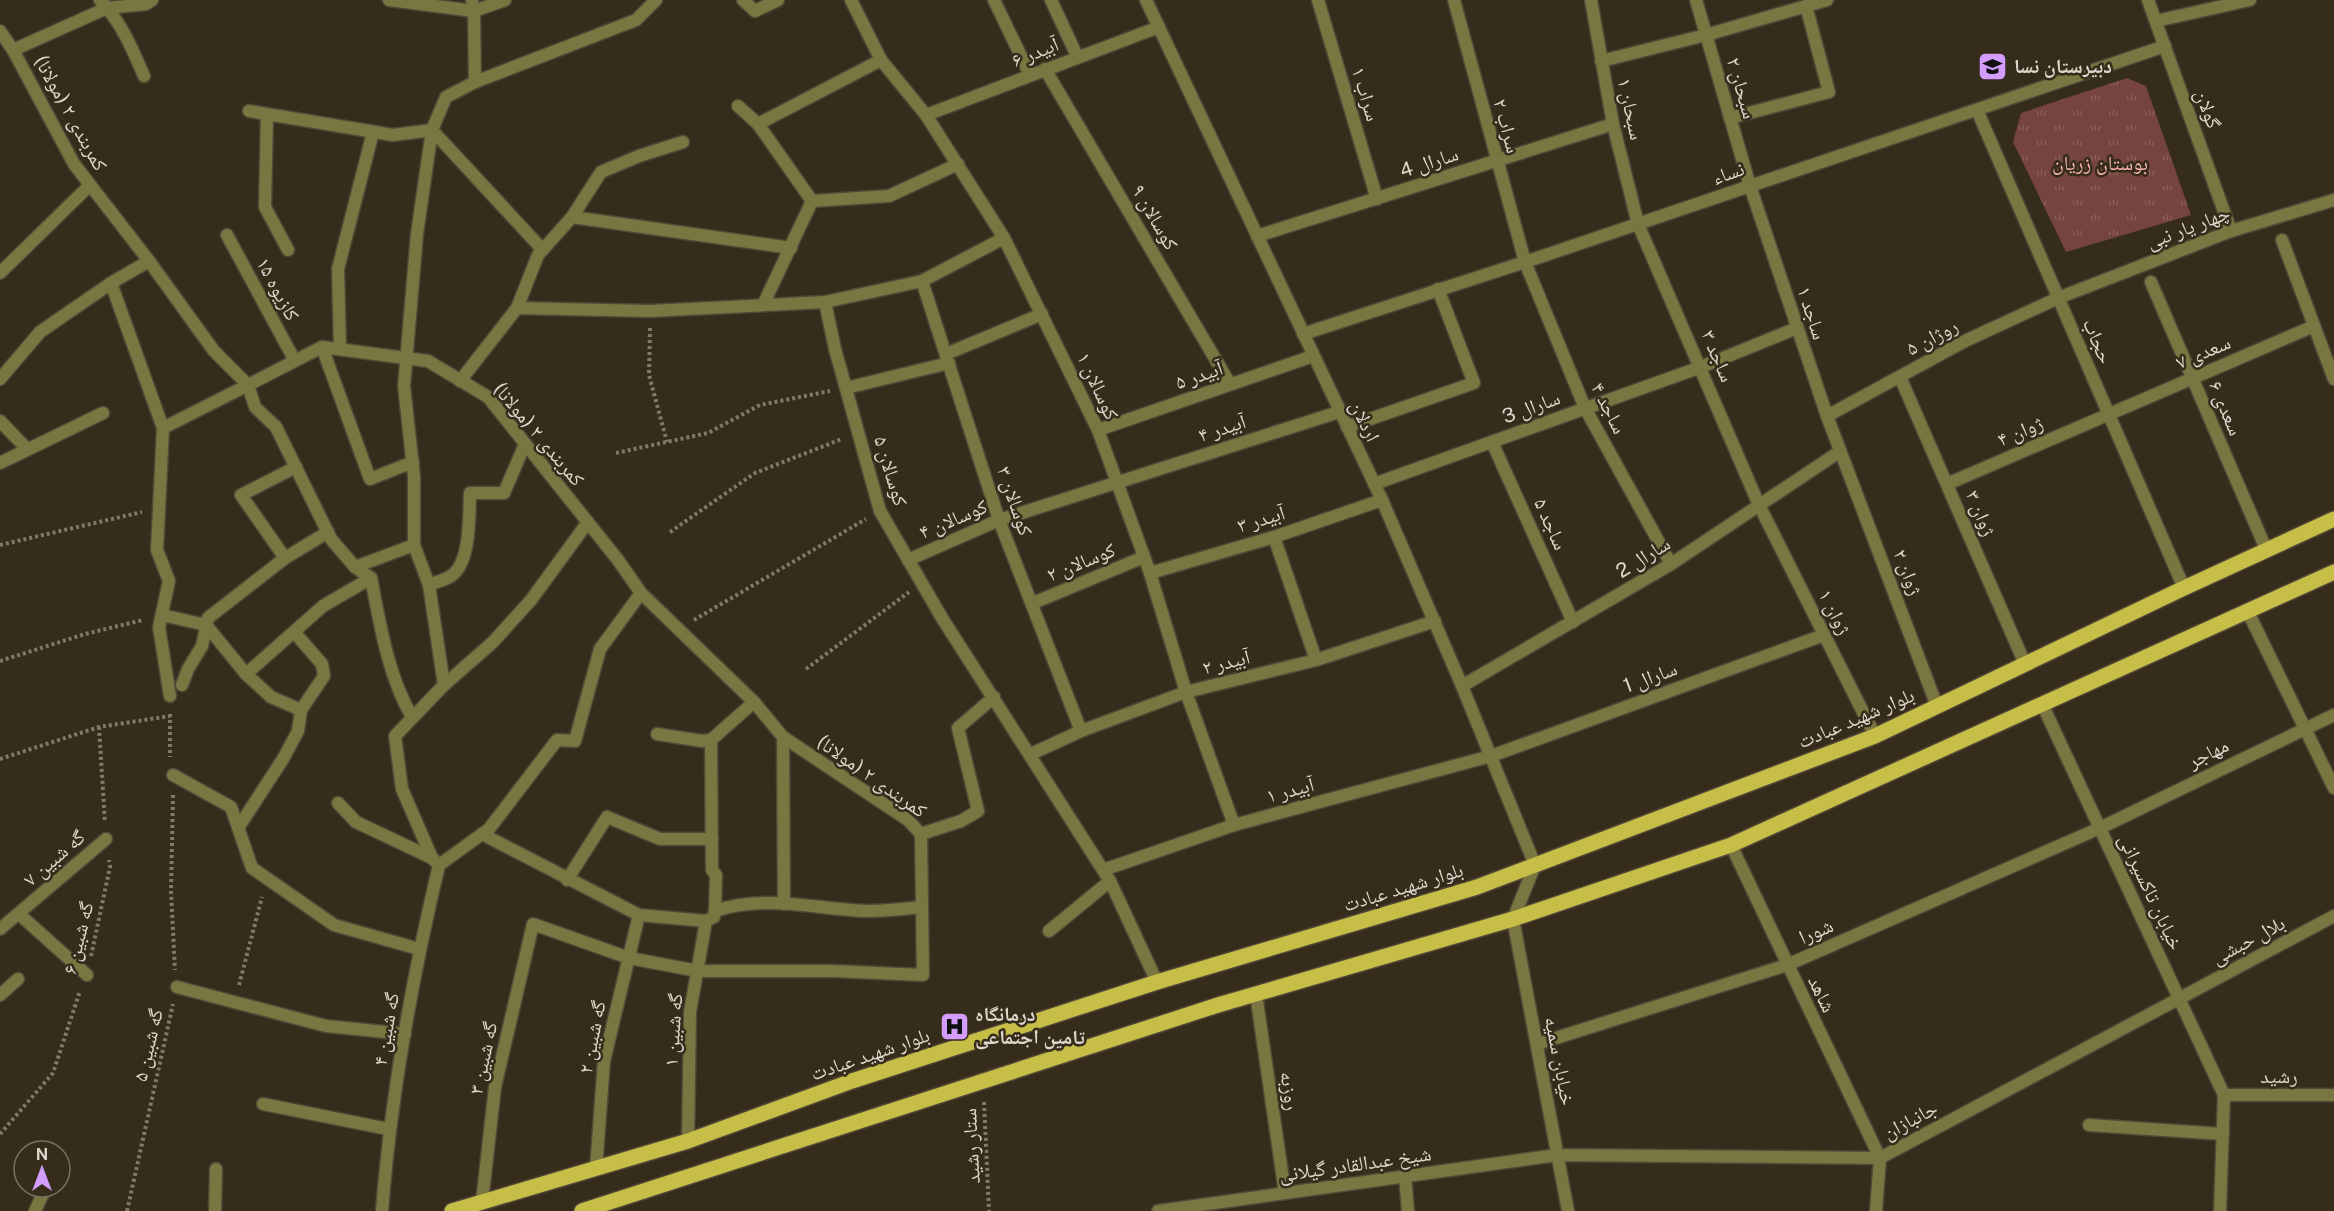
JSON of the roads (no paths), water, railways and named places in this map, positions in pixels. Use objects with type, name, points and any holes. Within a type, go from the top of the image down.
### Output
[{"type":"main road","name":"بلوار شهید عبادت","points":[[452,1211],[688,1142],[852,1081],[1157,982],[1477,887],[1875,736],[2266,549],[2334,519]]},
{"type":"main road","points":[[582,1211],[983,1080],[1256,994],[1513,919],[1731,845],[2043,706],[2334,572]]},
{"type":"street","points":[[13,50],[104,4],[146,4],[153,0]]},
{"type":"street","points":[[389,0],[473,5],[505,0]]},
{"type":"street","points":[[444,685],[429,585],[414,545],[413,462],[404,386],[404,358],[417,234],[432,130],[446,97],[476,82],[636,20],[656,0]]},
{"type":"street","points":[[743,0],[755,11],[778,0]]},
{"type":"street","name":"کوسالان ۱","points":[[850,0],[881,60],[926,115],[1004,238],[1098,430],[1150,573],[1186,692],[1234,825]]},
{"type":"street","points":[[994,0],[1030,75]]},
{"type":"street","points":[[1051,0],[1077,56]]},
{"type":"street","name":"اردلان","points":[[1146,0],[1382,500],[1435,621],[1535,865]]},
{"type":"street","name":"سراب ۱","points":[[1318,0],[1377,199]]},
{"type":"street","name":"سراب ۲","points":[[1454,0],[1496,161],[1526,262]]},
{"type":"street","name":"سبحان ۱","points":[[1591,0],[1613,124],[1638,224]]},
{"type":"street","name":"سبحان ۲","points":[[1696,0],[1750,186]]},
{"type":"street","points":[[1601,61],[1706,35],[1827,0]]},
{"type":"street","name":"گولان","points":[[2148,0],[2231,231]]},
{"type":"street","points":[[2156,21],[2216,3],[2250,0]]},
{"type":"street","points":[[104,4],[134,51],[144,76]]},
{"type":"street","points":[[473,5],[476,82]]},
{"type":"street","points":[[1730,118],[1829,92],[1806,6]]},
{"type":"street","name":"آبیدر ۶","points":[[926,115],[1077,56],[1159,27]]},
{"type":"street","name":"کمربندی ۲ (مولانا)","points":[[0,31],[13,50],[74,164],[149,261],[214,351],[248,385],[255,406],[276,427],[328,532],[355,567],[371,578]]},
{"type":"street","name":"نساء","points":[[1303,334],[1526,262],[2165,46]]},
{"type":"street","points":[[758,124],[881,60]]},
{"type":"street","name":"کوسالان ۹","points":[[1045,69],[1230,384]]},
{"type":"street","points":[[738,106],[758,124],[812,201]]},
{"type":"street","name":"حجاب","points":[[1977,110],[2184,588]]},
{"type":"street","points":[[249,111],[393,135],[432,130]]},
{"type":"street","points":[[267,114],[265,207],[288,250]]},
{"type":"street","name":"سارال 4","points":[[1257,236],[1613,124]]},
{"type":"street","points":[[432,130],[542,249]]},
{"type":"street","points":[[340,349],[338,269],[373,132]]},
{"type":"street","points":[[460,381],[517,308],[538,255],[572,217],[601,172],[639,156],[683,142]]},
{"type":"street","points":[[812,201],[889,196],[958,164]]},
{"type":"street","points":[[0,273],[89,186]]},
{"type":"street","name":"ساجد ۱","points":[[1750,186],[1839,452]]},
{"type":"street","name":"چهار یار نبی","points":[[2058,298],[2231,231],[2334,200]]},
{"type":"street","points":[[764,303],[812,201]]},
{"type":"street","points":[[572,217],[791,248]]},
{"type":"street","name":"ساجد ۳","points":[[1638,224],[1760,505]]},
{"type":"street","name":"کازیوه ۱۵","points":[[227,236],[295,360]]},
{"type":"street","points":[[517,308],[650,311],[707,309],[764,303],[825,302],[922,281],[1004,238]]},
{"type":"street","points":[[2282,240],[2314,326],[2330,358],[2334,379]]},
{"type":"street","points":[[0,379],[40,332],[111,283],[149,261]]},
{"type":"street","name":"ساجد ۴","points":[[1526,262],[1585,408],[1671,564]]},
{"type":"street","name":"کوسالان ۳","points":[[922,281],[999,520],[1081,731]]},
{"type":"street","name":"سعدی ۶","points":[[2151,282],[2266,549]]},
{"type":"street","points":[[111,283],[163,428],[158,550],[169,580],[159,627],[170,696]]},
{"type":"street","points":[[1347,427],[1474,383],[1438,289]]},
{"type":"street","name":"روژان ۵","points":[[1827,416],[1965,341],[2058,298]]},
{"type":"street","name":"کوسالان ۵","points":[[825,302],[880,511],[922,583],[1110,881],[1157,982]]},
{"type":"street","points":[[846,388],[947,359],[1042,314]]},
{"type":"street","name":"سعدی ۷","points":[[2109,414],[2314,326]]},
{"type":"street","name":"سارال 3","points":[[1374,484],[1701,367],[1797,328]]},
{"type":"street","points":[[163,428],[322,347],[370,479],[413,462]]},
{"type":"street","name":"کمربندی ۲ (مولانا)","points":[[322,347],[428,361],[488,397],[588,522],[640,593],[754,702],[783,737],[908,820],[921,834],[961,821],[978,811],[958,728],[994,697]]},
{"type":"street","name":"آبیدر ۵","points":[[1098,430],[1313,356]]},
{"type":"street","name":"ژوان ۳","points":[[1900,376],[2025,664]]},
{"type":"street","name":"آبیدر ۴","points":[[1117,482],[1339,412]]},
{"type":"street","points":[[0,463],[103,413]]},
{"type":"street","name":"ژوان ۴","points":[[1947,484],[2109,414]]},
{"type":"street","points":[[0,421],[27,449]]},
{"type":"street","name":"ساجد ۵","points":[[1492,441],[1573,622]]},
{"type":"street","points":[[429,585],[453,575],[460,564],[468,538],[470,493],[504,493],[525,444]]},
{"type":"street","name":"سارال 2","points":[[1462,686],[1671,564],[1839,452]]},
{"type":"street","name":"ژوان ۲","points":[[1839,452],[1937,706]]},
{"type":"street","points":[[285,558],[241,495],[296,467]]},
{"type":"street","name":"کوسالان ۴","points":[[908,560],[999,520],[1117,482]]},
{"type":"street","name":"آبیدر ۳","points":[[1150,573],[1274,537],[1382,500]]},
{"type":"street","name":"ژوان ۱","points":[[1760,505],[1875,736]]},
{"type":"street","points":[[436,861],[402,789],[395,736],[444,685],[493,642],[531,600],[588,522]]},
{"type":"street","points":[[182,685],[202,646],[208,618],[285,558],[328,532]]},
{"type":"street","points":[[1274,537],[1316,660]]},
{"type":"street","points":[[355,567],[414,545]]},
{"type":"street","name":"کوسالان ۲","points":[[1033,603],[1144,557]]},
{"type":"street","points":[[246,674],[323,606],[371,578],[379,621],[402,699],[412,717]]},
{"type":"street","points":[[436,861],[489,829],[556,740],[575,741],[600,649],[640,593]]},
{"type":"street","points":[[2248,612],[2334,788]]},
{"type":"street","points":[[162,615],[206,625],[246,674],[271,696],[301,710]]},
{"type":"street","name":"آبیدر ۲","points":[[1031,754],[1081,731],[1186,692],[1316,660],[1435,621]]},
{"type":"street","points":[[238,828],[298,731],[301,710],[324,676],[322,664],[294,632]]},
{"type":"street","name":"سارال 1","points":[[1491,756],[1824,635]]},
{"type":"street","points":[[657,734],[702,741],[711,740],[754,702]]},
{"type":"street","name":"خیابان تاکسیرانی","points":[[2043,706],[2224,1095]]},
{"type":"street","name":"مهاجر","points":[[2100,828],[2334,715]]},
{"type":"street","points":[[783,737],[784,904]]},
{"type":"street","points":[[482,834],[567,880],[639,915],[706,921],[714,917],[716,875],[712,870],[711,740]]},
{"type":"street","name":"آبیدر ۱","points":[[1102,870],[1234,825],[1491,756]]},
{"type":"street","points":[[173,776],[231,807],[252,868],[334,925],[419,949]]},
{"type":"street","points":[[338,803],[356,822],[436,861]]},
{"type":"street","points":[[567,880],[607,817],[660,839],[712,839]]},
{"type":"street","name":"شورا","points":[[1537,1044],[1787,965],[2100,828]]},
{"type":"street","points":[[629,958],[698,971],[832,971],[923,975],[921,834]]},
{"type":"street","name":"گه شبین ۷","points":[[0,929],[106,839]]},
{"type":"street","name":"شاهد","points":[[1731,845],[1880,1158]]},
{"type":"street","name":"گه شبین ۴","points":[[382,1211],[388,1129],[436,861]]},
{"type":"street","points":[[1513,919],[1535,865]]},
{"type":"street","points":[[1049,930],[1110,881]]},
{"type":"street","points":[[715,911],[732,905],[784,904],[867,911],[921,908]]},
{"type":"street","points":[[19,914],[87,975]]},
{"type":"street","name":"گه شبین ۲","points":[[596,1169],[604,1061],[639,915]]},
{"type":"street","name":"بلال حبشی","points":[[2179,999],[2334,916]]},
{"type":"street","name":"خیابان سمیه","points":[[1513,919],[1568,1211]]},
{"type":"street","name":"گه شبین ۱","points":[[688,1142],[690,1012],[706,921]]},
{"type":"street","name":"گه شبین ۳","points":[[482,1202],[495,1087],[533,924],[629,958]]},
{"type":"street","points":[[0,995],[18,979]]},
{"type":"street","points":[[177,987],[235,1000],[326,1026],[405,1034]]},
{"type":"street","name":"روزبه","points":[[1256,994],[1286,1193]]},
{"type":"street","name":"جانبازان","points":[[1557,1155],[1880,1158],[2179,999]]},
{"type":"street","points":[[2220,1211],[2224,1095]]},
{"type":"street","name":"رشید","points":[[2224,1095],[2334,1095]]},
{"type":"street","points":[[263,1104],[388,1129]]},
{"type":"street","points":[[2089,1125],[2223,1134]]},
{"type":"street","name":"شیخ عبدالقادر گیلانی","points":[[1158,1211],[1557,1155]]},
{"type":"street","points":[[1876,1211],[1880,1158]]},
{"type":"street","points":[[215,1211],[216,1169]]},
{"type":"street","points":[[1406,1176],[1408,1211]]},
{"type":"place","name":"دبیرستان نسا","points":[[1993,66]]},
{"type":"place","name":"درمانگاه تامین اجتماعی","points":[[954,1026]]},
{"type":"park label","name":"بوستان زریان","points":[[2100,163]]}]
